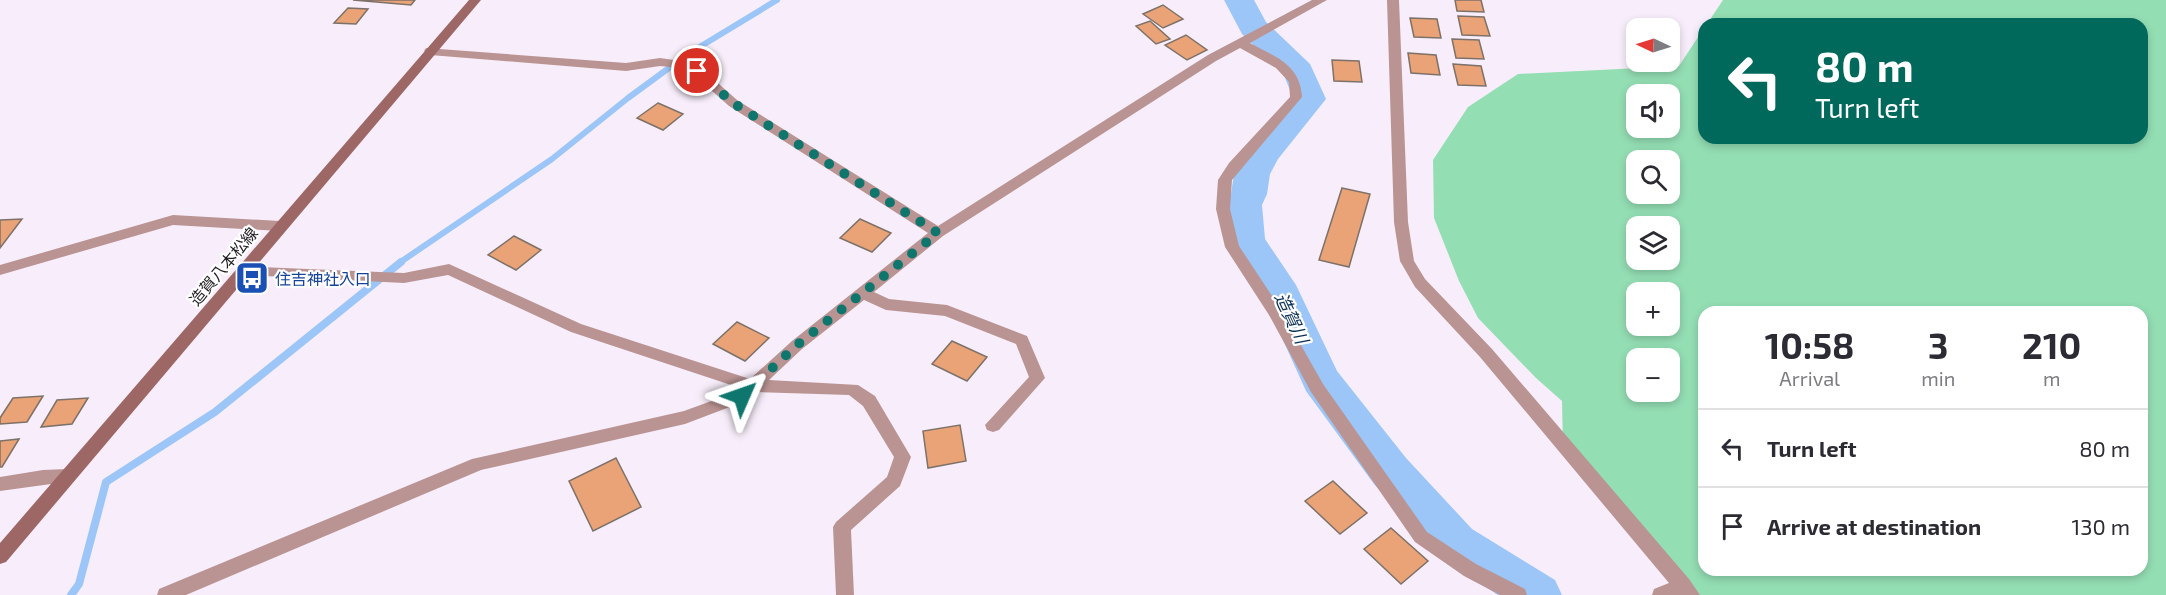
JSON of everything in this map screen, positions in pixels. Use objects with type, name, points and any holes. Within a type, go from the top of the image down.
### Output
[{"type":"main road","name":"造賀八本松線","points":[[0,556],[475,0]]},
{"type":"street","points":[[166,595],[478,464],[685,417],[742,396],[797,345],[938,233],[1212,58],[1321,0]]},
{"type":"street","points":[[1393,0],[1401,222],[1407,261],[1420,283],[1486,353],[1687,590],[1661,595]]},
{"type":"street","points":[[1246,40],[1280,65],[1295,81],[1296,97],[1286,112],[1234,166],[1225,180],[1223,209],[1232,247],[1275,312],[1317,388],[1421,537],[1470,570],[1518,595]]},
{"type":"street","points":[[430,51],[626,67],[660,62],[684,65],[697,71],[733,103],[938,233]]},
{"type":"street","points":[[0,270],[173,220],[280,226]]},
{"type":"street","points":[[244,270],[404,278],[449,269],[576,328],[753,386],[852,389],[869,402],[903,457],[894,481],[842,527],[845,595]]},
{"type":"street","points":[[864,293],[886,304],[947,311],[1022,340],[1037,378],[993,425]]},
{"type":"street","points":[[0,484],[43,477],[67,476]]},
{"type":"green space","points":[[1723,0],[2166,0],[2166,595],[1692,595],[1563,448],[1562,401],[1536,378],[1478,318],[1459,281],[1434,218],[1433,160],[1468,107],[1518,74],[1626,69],[1626,72],[1680,72],[1680,64],[1698,37],[1698,144],[2148,144],[2148,18],[1711,18]]},
{"type":"building","points":[[353,0],[415,0],[411,5]]},
{"type":"building","points":[[1455,0],[1481,0],[1484,12],[1457,11]]},
{"type":"building","points":[[1163,5],[1183,19],[1163,28],[1143,14]]},
{"type":"building","points":[[348,8],[368,9],[356,24],[334,23]]},
{"type":"building","points":[[1458,16],[1484,17],[1490,36],[1462,35]]},
{"type":"building","points":[[1410,18],[1437,19],[1441,38],[1414,37]]},
{"type":"building","points":[[1150,21],[1170,39],[1156,44],[1136,26]]},
{"type":"building","points":[[1186,35],[1207,50],[1187,60],[1165,45]]},
{"type":"building","points":[[1452,39],[1479,40],[1484,59],[1456,58]]},
{"type":"building","points":[[1408,53],[1436,55],[1440,75],[1411,73]]},
{"type":"building","points":[[1332,60],[1359,61],[1362,82],[1334,81]]},
{"type":"building","points":[[1453,64],[1481,66],[1486,86],[1458,85]]},
{"type":"building","points":[[658,103],[683,114],[663,130],[637,118]]},
{"type":"building","points":[[1342,188],[1370,194],[1349,267],[1319,260]]},
{"type":"building","points":[[22,219],[0,248],[0,220]]},
{"type":"building","points":[[860,219],[891,233],[872,252],[840,238]]},
{"type":"building","points":[[514,236],[541,250],[516,270],[488,255]]},
{"type":"building","points":[[737,322],[769,338],[745,361],[713,344]]},
{"type":"building","points":[[952,341],[987,357],[967,381],[932,364]]},
{"type":"building","points":[[43,396],[27,422],[0,424],[0,418],[13,398]]},
{"type":"building","points":[[88,398],[72,424],[41,427],[57,400]]},
{"type":"building","points":[[960,425],[966,461],[928,468],[923,431]]},
{"type":"building","points":[[19,439],[2,467],[0,467],[0,441]]},
{"type":"building","points":[[616,458],[641,507],[593,531],[569,481]]},
{"type":"building","points":[[1333,481],[1367,513],[1340,534],[1305,501]]},
{"type":"building","points":[[1391,528],[1428,561],[1401,584],[1364,549]]},
{"type":"waterway","points":[[399,263],[552,159],[628,98],[688,54],[777,0]]},
{"type":"waterway","name":"造賀川","points":[[1239,0],[1253,27],[1299,71],[1310,99],[1264,153],[1252,174],[1249,194],[1244,205],[1247,241],[1277,285],[1321,380],[1390,471],[1456,543],[1538,595]]},
{"type":"waterway","points":[[71,595],[79,584],[106,482],[215,412],[401,262]]},
{"type":"place","name":"住吉神社入口","points":[[252,278]]},
{"type":"route","points":[[697,71],[733,103],[938,233],[797,345],[742,396]]}]
